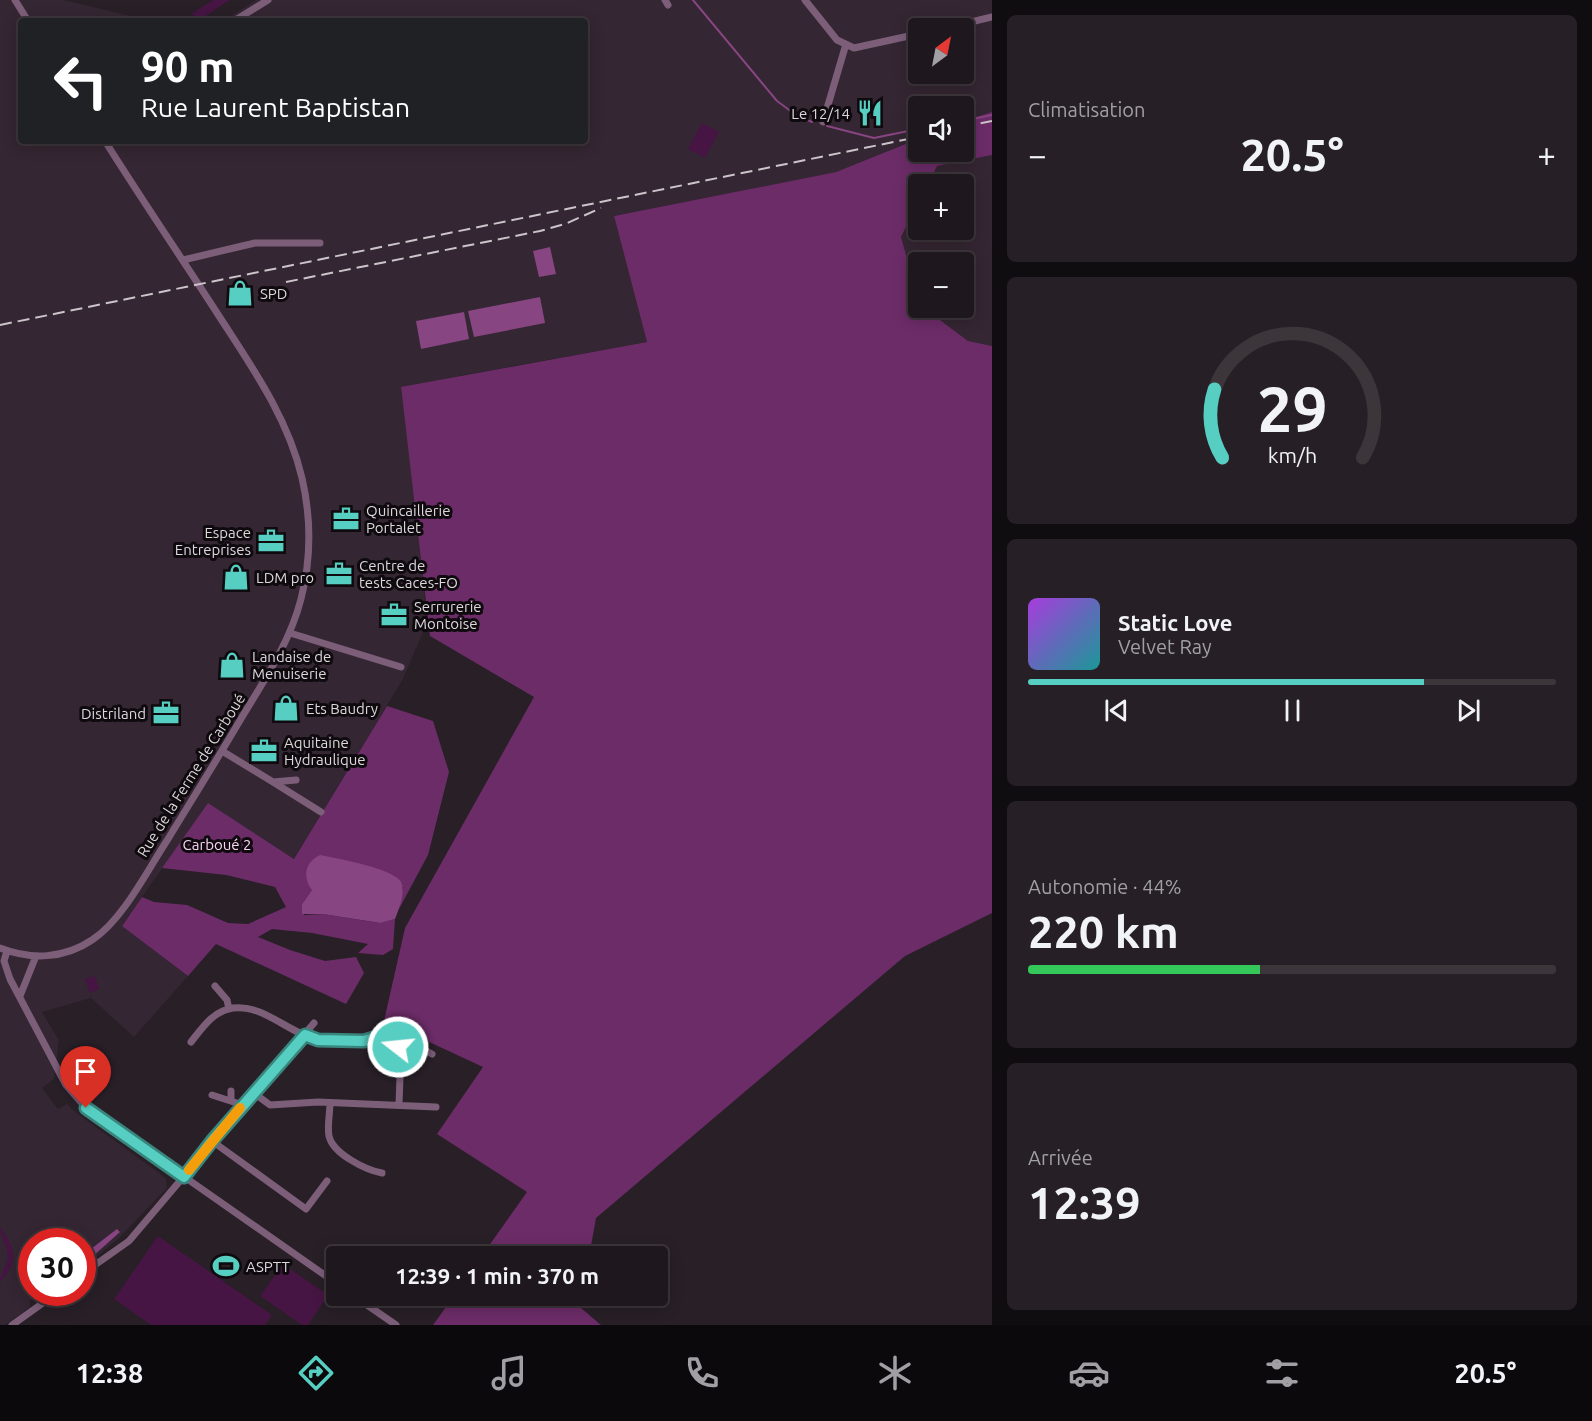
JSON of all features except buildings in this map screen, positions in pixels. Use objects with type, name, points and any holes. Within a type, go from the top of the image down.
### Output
[{"type":"street","points":[[15,0],[26,18]]},
{"type":"street","points":[[239,18],[268,0]]},
{"type":"street","points":[[805,0],[837,40],[854,48],[908,36]]},
{"type":"street","points":[[974,21],[992,17]]},
{"type":"street","points":[[823,122],[846,44]]},
{"type":"street","name":"Rue de la Ferme de Carboué","points":[[3,950],[36,956],[54,956],[92,941],[113,921],[269,674],[290,633],[305,579],[309,520],[293,445],[265,390],[107,144]]},
{"type":"street","points":[[183,260],[255,243],[320,243]]},
{"type":"street","points":[[290,633],[400,667]]},
{"type":"street","points":[[222,751],[321,812]]},
{"type":"street","points":[[273,782],[296,780]]},
{"type":"street","points":[[3,950],[6,970],[66,1085],[86,1108],[326,1276]]},
{"type":"street","points":[[20,996],[36,956]]},
{"type":"street","points":[[215,986],[227,1000],[229,1009]]},
{"type":"street","points":[[191,1042],[214,1015],[233,1008],[256,1010],[318,1040],[364,1041],[380,1036],[393,1041],[401,1050],[399,1104]]},
{"type":"street","points":[[96,1264],[129,1241],[314,1023]]},
{"type":"street","points":[[398,1047],[413,1044],[432,1054]]},
{"type":"street","points":[[231,1091],[231,1100]]},
{"type":"street","points":[[254,1092],[270,1105],[330,1103],[436,1107]]},
{"type":"street","points":[[212,1095],[243,1106]]},
{"type":"street","points":[[330,1103],[329,1137],[335,1149],[369,1170],[381,1173]]},
{"type":"street","points":[[212,1141],[306,1209]]},
{"type":"street","points":[[302,1216],[327,1181]]},
{"type":"street","points":[[12,1325],[39,1306]]},
{"type":"street","points":[[368,1306],[396,1325]]},
{"type":"shaded area","points":[[0,0],[64,0],[139,18],[18,18],[18,144],[588,144],[588,18],[228,18],[256,0],[992,0],[992,112],[974,118],[974,96],[908,96],[908,143],[836,172],[614,216],[647,342],[464,375],[401,389],[423,562],[426,625],[403,679],[294,859],[208,804],[122,925],[188,976],[134,1037],[91,998],[42,1012],[59,1040],[54,1079],[42,1088],[58,1109],[67,1104],[166,1178],[167,1188],[119,1238],[96,1257],[96,1228],[18,1228],[18,1306],[30,1307],[5,1325],[0,1325]]},
{"type":"shaded area","points":[[213,0],[230,0],[203,18],[191,14]]},
{"type":"shaded area","points":[[702,123],[719,132],[705,158],[688,149]]},
{"type":"shaded area","points":[[992,155],[992,346],[968,341],[937,318],[974,318],[974,252],[908,252],[908,262],[901,237],[908,223],[908,240],[974,240],[974,174],[933,174],[937,166],[957,162],[974,162],[974,159]]},
{"type":"shaded area","points":[[550,247],[556,274],[539,277],[533,251]]},
{"type":"shaded area","points":[[540,297],[545,323],[474,337],[468,311]]},
{"type":"shaded area","points":[[464,312],[469,339],[421,349],[416,321]]},
{"type":"shaded area","points":[[320,855],[364,865],[396,877],[401,882],[403,891],[395,919],[380,923],[323,914],[302,914],[302,904],[312,890],[306,875],[308,866]]},
{"type":"shaded area","points":[[95,976],[99,989],[90,993],[85,979]]},
{"type":"shaded area","points":[[0,1227],[12,1248],[13,1261],[11,1268],[0,1282],[8,1255]]},
{"type":"shaded area","points":[[117,1229],[120,1232],[96,1253],[96,1245]]},
{"type":"shaded area","points":[[158,1236],[272,1315],[265,1325],[151,1325],[114,1299]]},
{"type":"shaded area","points":[[283,1264],[326,1294],[326,1298],[308,1325],[302,1325],[260,1296]]},
{"type":"green space","points":[[992,112],[992,155],[974,159],[974,118]]},
{"type":"green space","points":[[908,143],[908,162],[957,162],[937,166],[933,174],[908,174],[908,223],[901,237],[908,262],[908,318],[937,318],[968,341],[992,346],[992,913],[905,956],[596,1218],[591,1246],[489,1246],[527,1192],[437,1134],[483,1067],[384,1021],[405,928],[534,697],[430,636],[401,387],[647,342],[614,216],[836,172]]},
{"type":"green space","name":"Carboué 2","points":[[387,706],[433,721],[449,772],[428,855],[399,909],[403,887],[312,890],[302,904],[304,915],[323,914],[379,923],[395,919],[393,949],[383,955],[358,953],[368,944],[312,933],[272,929],[258,937],[325,961],[356,957],[364,973],[346,1004],[216,944],[188,976],[122,926],[142,897],[154,902],[187,905],[228,923],[248,924],[286,907],[275,887],[226,875],[162,868],[208,803],[294,859]]},
{"type":"green space","points":[[447,1306],[581,1306],[601,1325],[433,1325]]},
{"type":"waterway","points":[[693,0],[777,101],[796,115],[812,122]]},
{"type":"waterway","points":[[974,119],[992,115]]},
{"type":"waterway","points":[[827,126],[874,138],[908,131]]},
{"type":"railway","points":[[974,125],[992,121]]},
{"type":"railway","points":[[0,325],[908,139]]},
{"type":"railway","points":[[286,282],[540,231],[565,224],[601,208]]},
{"type":"slow traffic","points":[[189,1170],[240,1108]]},
{"type":"place","name":"Le 12/14","points":[[870,113]]},
{"type":"place","name":"SPD","points":[[240,293]]},
{"type":"place","name":"Quincaillerie Portalet","points":[[346,519]]},
{"type":"place","name":"Espace Entreprises","points":[[271,541]]},
{"type":"place","name":"Centre de tests Caces-FO","points":[[339,574]]},
{"type":"place","name":"LDM pro","points":[[236,577]]},
{"type":"place","name":"Serrurerie Montoise","points":[[394,615]]},
{"type":"place","name":"Landaise de Menuiserie","points":[[232,665]]},
{"type":"place","name":"Ets Baudry","points":[[286,708]]},
{"type":"place","name":"Distriland","points":[[166,713]]},
{"type":"place","name":"Aquitaine Hydraulique","points":[[264,751]]},
{"type":"place","name":"ASPTT","points":[[226,1266]]},
{"type":"route","points":[[86,1108],[184,1177],[212,1141],[305,1035],[318,1040],[364,1041],[380,1036],[393,1041],[398,1047]]}]
